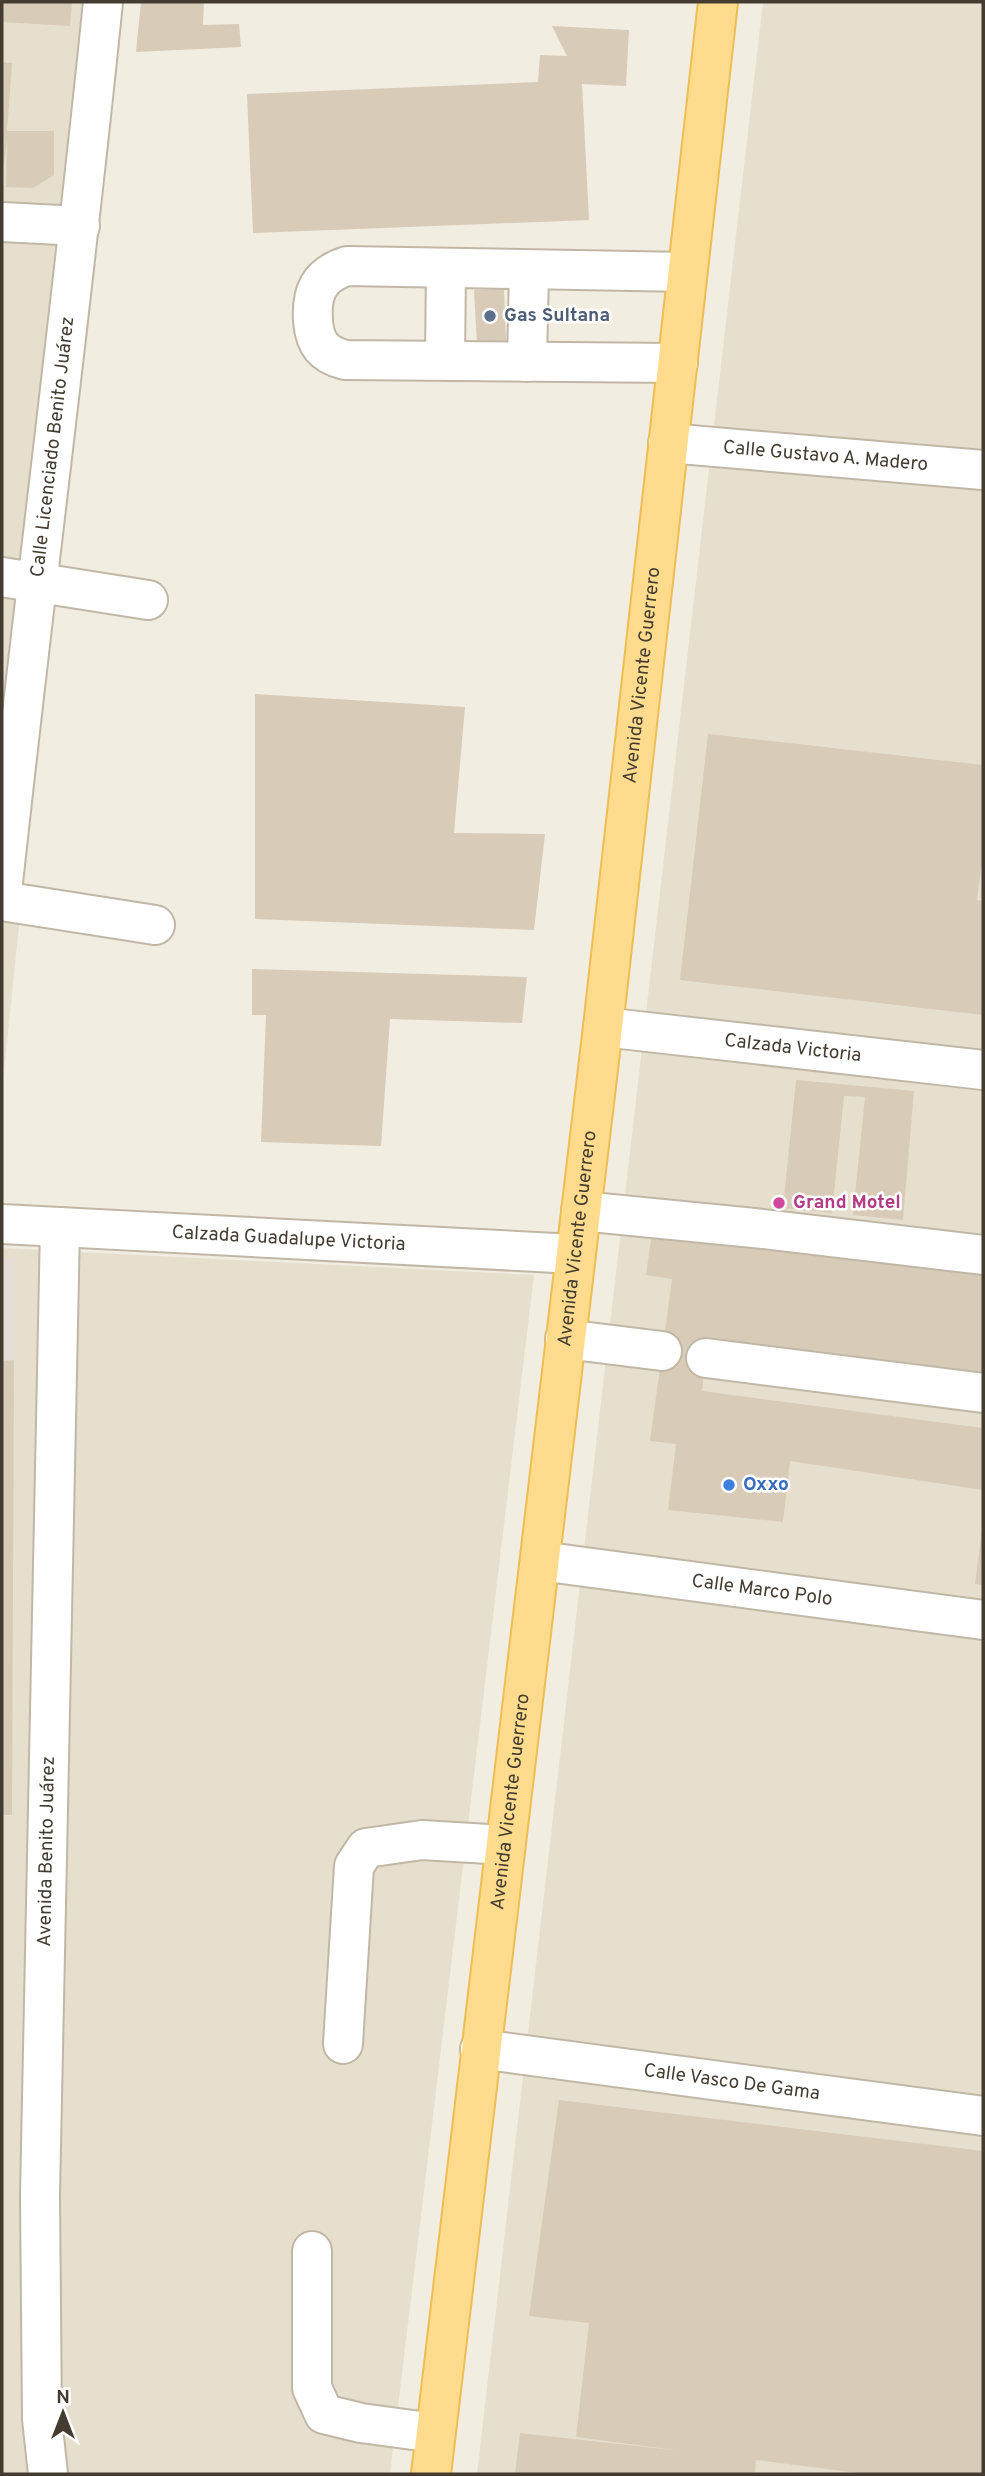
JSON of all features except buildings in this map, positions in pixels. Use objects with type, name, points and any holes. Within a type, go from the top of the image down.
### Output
[{"type":"main road","name":"Avenida Vicente Guerrero","points":[[430,2474],[603,1027],[719,2]]},
{"type":"street","name":"Calle Licenciado Benito Juárez","points":[[2,892],[19,579],[80,226],[103,2]]},
{"type":"street","points":[[2,222],[80,226]]},
{"type":"street","points":[[678,363],[345,360],[332,356],[317,343],[312,305],[316,290],[325,277],[347,265],[687,272]]},
{"type":"street","points":[[445,360],[446,268]]},
{"type":"street","points":[[527,362],[529,270]]},
{"type":"street","name":"Calle Gustavo A. Madero","points":[[668,443],[983,470]]},
{"type":"street","points":[[19,579],[148,600]]},
{"type":"street","points":[[2,901],[155,925]]},
{"type":"street","name":"Calzada Victoria","points":[[603,1027],[983,1070]]},
{"type":"street","points":[[581,1211],[983,1255]]},
{"type":"street","name":"Calzada Guadalupe Victoria","points":[[2,1224],[575,1254]]},
{"type":"street","name":"Avenida Benito Juárez","points":[[48,2474],[42,2419],[40,2195],[60,1227]]},
{"type":"street","points":[[565,1339],[662,1351]]},
{"type":"street","points":[[706,1358],[983,1394]]},
{"type":"street","name":"Calle Marco Polo","points":[[540,1562],[983,1620]]},
{"type":"street","points":[[343,2044],[354,1866],[366,1848],[422,1840],[505,1845]]},
{"type":"street","name":"Calle Vasco De Gama","points":[[480,2049],[983,2116]]},
{"type":"street","points":[[312,2251],[312,2388],[324,2414],[362,2423],[435,2433]]},
{"type":"shaded area","points":[[2,2],[115,2],[2,1090]]},
{"type":"shaded area","points":[[763,2],[983,2],[983,2474],[477,2474]]},
{"type":"shaded area","points":[[2,1248],[534,1275],[390,2474],[2,2474]]},
{"type":"shaded area","points":[[2,1258],[14,1259],[12,1815],[2,1815]]},
{"type":"place","name":"Gas Sultana","points":[[490,316]]},
{"type":"place","name":"Grand Motel","points":[[779,1203]]},
{"type":"place","name":"Oxxo","points":[[729,1485]]}]
